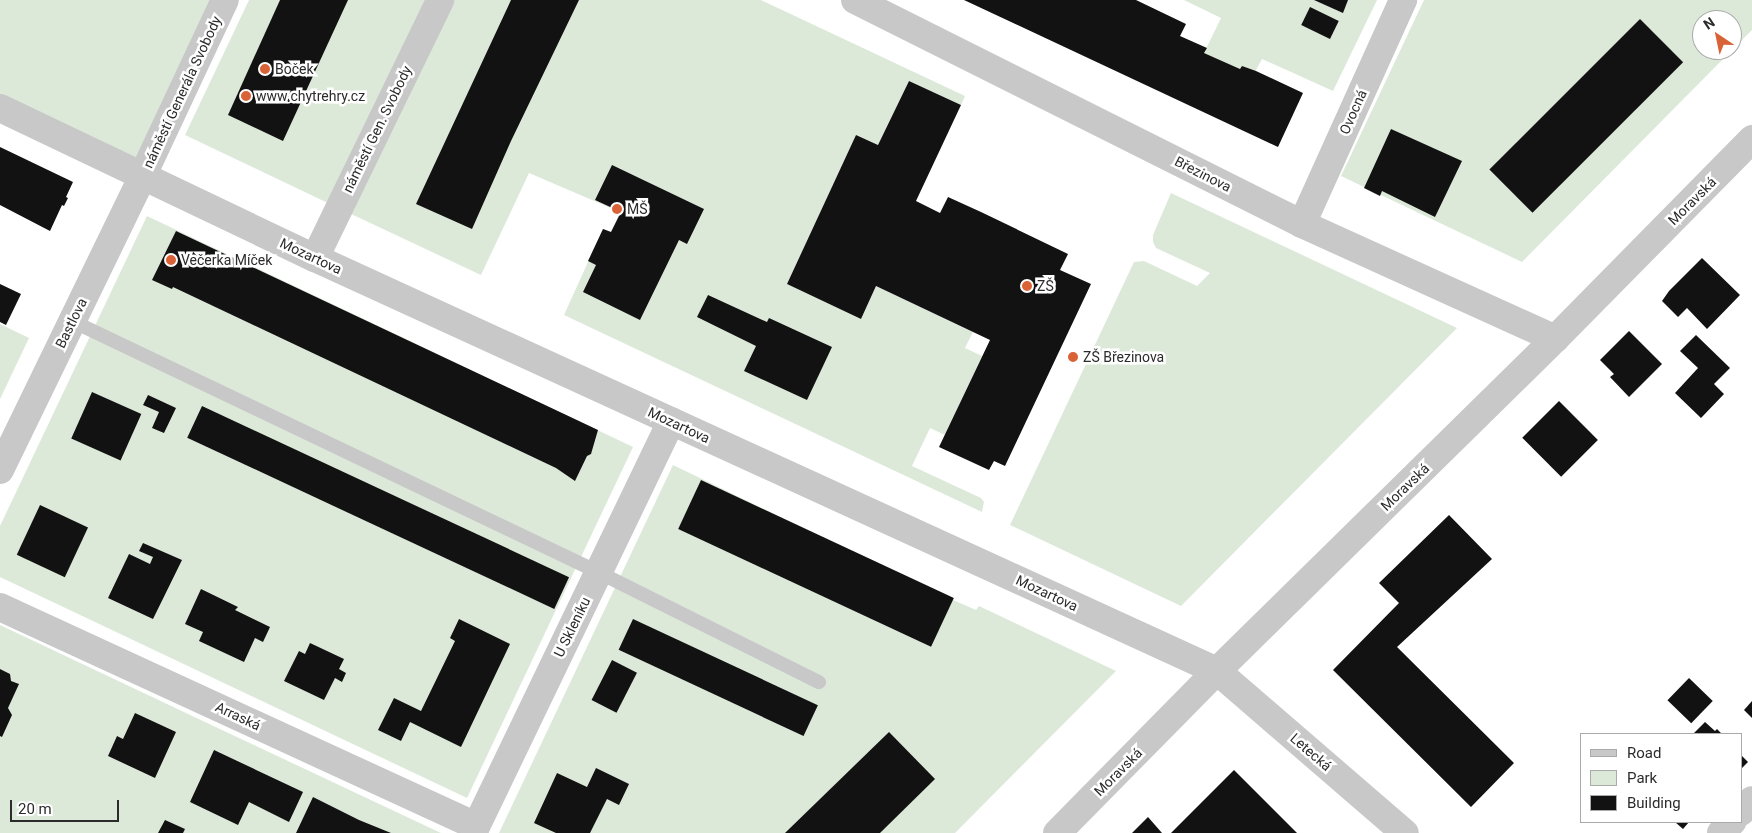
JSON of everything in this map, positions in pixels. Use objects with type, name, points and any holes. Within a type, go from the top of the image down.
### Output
[{"type":"street","name":"náměstí Generála Svobody","points":[[0,108],[142,177],[225,0]]},
{"type":"street","name":"náměstí Gen. Svobody","points":[[315,258],[440,0]]},
{"type":"street","name":"Ovocná","points":[[1302,224],[1403,0]]},
{"type":"street","name":"Březinova","points":[[864,2],[1302,224],[1556,339]]},
{"type":"street","name":"Moravská","points":[[1057,833],[1217,671],[1556,339],[1752,139]]},
{"type":"street","name":"Mozartova","points":[[142,177],[1217,671]]},
{"type":"street","name":"Bastlova","points":[[0,470],[142,177]]},
{"type":"street","name":"U Skleníku","points":[[474,829],[671,421]]},
{"type":"street","name":"Arraská","points":[[0,607],[474,829]]},
{"type":"street","name":"Letecká","points":[[1217,671],[1406,833]]},
{"type":"street","points":[[1742,811],[1752,800]]},
{"type":"street","points":[[1721,833],[1731,823]]},
{"type":"lane","points":[[72,321],[598,572],[819,682]]},
{"type":"green space","points":[[0,0],[225,0],[142,177],[0,108]]},
{"type":"green space","points":[[249,0],[429,0],[332,205],[185,135]]},
{"type":"green space","points":[[450,0],[761,0],[965,96],[961,105],[909,81],[878,145],[856,135],[787,284],[861,319],[876,286],[973,332],[965,348],[982,356],[945,435],[930,428],[912,466],[981,498],[984,502],[982,512],[564,315],[603,229],[611,232],[620,212],[529,173],[481,275],[349,213]]},
{"type":"green space","points":[[1184,0],[1377,0],[1333,91],[1262,59],[1255,72],[1242,66],[1240,69],[1204,53],[1221,18]]},
{"type":"green space","points":[[1424,0],[1752,0],[1752,30],[1742,40],[1742,10],[1692,10],[1692,60],[1722,60],[1522,262],[1341,176]]},
{"type":"green space","points":[[1171,193],[1457,328],[1181,606],[1010,525],[1134,262],[1144,261],[1197,286],[1210,273],[1156,248],[1153,242],[1153,235]]},
{"type":"green space","points":[[147,216],[633,447],[467,798],[0,577],[0,526]]},
{"type":"green space","points":[[0,324],[29,338],[0,399]]},
{"type":"green space","points":[[673,465],[953,600],[976,610],[979,606],[1116,671],[955,833],[499,833]]},
{"type":"green space","points":[[0,625],[205,722],[441,833],[0,833]]},
{"type":"building","points":[[280,0],[348,0],[283,141],[228,115]]},
{"type":"building","points":[[511,0],[579,0],[511,141],[472,229],[416,204]]},
{"type":"building","points":[[964,0],[1136,0],[1186,24],[1180,36],[1207,48],[1204,53],[1240,69],[1242,66],[1256,71],[1303,93],[1278,147]]},
{"type":"building","points":[[1314,0],[1348,0],[1343,13]]},
{"type":"building","points":[[1310,7],[1339,21],[1330,39],[1301,25]]},
{"type":"building","points":[[1640,19],[1683,62],[1533,213],[1489,170]]},
{"type":"building","points":[[909,81],[961,105],[916,201],[940,213],[948,197],[981,212],[1068,254],[1060,270],[1091,284],[1005,466],[994,461],[989,470],[939,447],[990,340],[876,286],[861,319],[787,284],[856,135],[878,145]]},
{"type":"building","points":[[1391,129],[1462,161],[1435,217],[1382,191],[1380,196],[1364,188]]},
{"type":"building","points":[[0,147],[73,182],[66,197],[68,198],[64,206],[62,205],[50,231],[0,205]]},
{"type":"building","points":[[612,165],[704,209],[687,244],[679,240],[640,320],[583,292],[596,265],[588,261],[603,229],[611,232],[621,212],[595,200]]},
{"type":"building","points":[[176,231],[598,430],[591,454],[587,456],[575,481],[556,468],[173,287],[172,289],[152,280]]},
{"type":"building","points":[[1702,258],[1740,295],[1707,329],[1687,308],[1678,317],[1662,301],[1669,291]]},
{"type":"building","points":[[0,284],[21,294],[6,325],[0,322]]},
{"type":"building","points":[[708,295],[767,322],[769,318],[832,347],[807,400],[744,371],[756,346],[697,317]]},
{"type":"building","points":[[1629,331],[1662,364],[1629,397],[1610,377],[1614,374],[1600,360]]},
{"type":"building","points":[[1696,335],[1730,368],[1714,384],[1724,394],[1701,418],[1675,393],[1698,368],[1680,351]]},
{"type":"building","points":[[92,392],[141,414],[121,461],[71,439]]},
{"type":"building","points":[[148,395],[176,408],[164,433],[152,428],[159,412],[143,405]]},
{"type":"building","points":[[1559,401],[1598,440],[1561,477],[1522,438]]},
{"type":"building","points":[[202,406],[569,577],[554,609],[187,438]]},
{"type":"building","points":[[701,480],[954,598],[931,647],[678,529]]},
{"type":"building","points":[[40,505],[88,527],[65,577],[17,555]]},
{"type":"building","points":[[1449,515],[1492,559],[1397,647],[1514,763],[1471,807],[1333,670],[1399,603],[1379,583]]},
{"type":"building","points":[[143,543],[182,560],[153,619],[108,598],[129,554],[150,564],[153,557],[139,551]]},
{"type":"building","points":[[201,589],[238,607],[235,610],[270,627],[263,642],[255,638],[244,662],[199,641],[203,632],[185,624]]},
{"type":"building","points":[[459,619],[510,644],[461,747],[410,722],[401,741],[378,730],[394,698],[421,711],[455,641],[450,638]]},
{"type":"building","points":[[633,619],[818,705],[804,736],[619,650]]},
{"type":"building","points":[[310,643],[344,659],[339,669],[346,673],[342,682],[335,678],[324,700],[284,681],[299,651],[305,654]]},
{"type":"building","points":[[612,660],[637,673],[617,713],[592,700]]},
{"type":"building","points":[[0,669],[10,674],[11,681],[19,684],[8,708],[12,715],[2,737],[0,736]]},
{"type":"building","points":[[1689,678],[1713,701],[1691,723],[1667,700]]},
{"type":"building","points":[[1752,701],[1752,718],[1744,710]]},
{"type":"building","points":[[135,713],[176,732],[155,778],[108,756],[117,736],[123,739]]},
{"type":"building","points":[[1705,722],[1715,731],[1717,729],[1721,733],[1694,733]]},
{"type":"building","points":[[889,732],[935,779],[880,833],[785,833]]},
{"type":"building","points":[[214,750],[303,792],[289,822],[249,802],[238,825],[190,802]]},
{"type":"building","points":[[1742,756],[1748,762],[1742,768]]},
{"type":"building","points":[[596,768],[629,784],[619,805],[607,799],[590,833],[556,833],[534,823],[557,773],[587,787]]},
{"type":"building","points":[[1234,770],[1297,833],[1171,833]]},
{"type":"building","points":[[313,797],[359,820],[391,833],[296,833]]},
{"type":"building","points":[[1148,817],[1162,833],[1132,833]]},
{"type":"building","points":[[165,820],[185,829],[183,833],[158,833]]},
{"type":"building","points":[[1676,823],[1688,823],[1683,829]]},
{"type":"place","name":"Boček","points":[[265,69]]},
{"type":"place","name":"www.chytrehry.cz","points":[[246,96]]},
{"type":"place","name":"MŠ","points":[[617,209]]},
{"type":"place","name":"Večerka Míček","points":[[171,260]]},
{"type":"place","name":"ZŠ","points":[[1027,286]]},
{"type":"place","name":"ZŠ Březinova","points":[[1073,357]]}]
